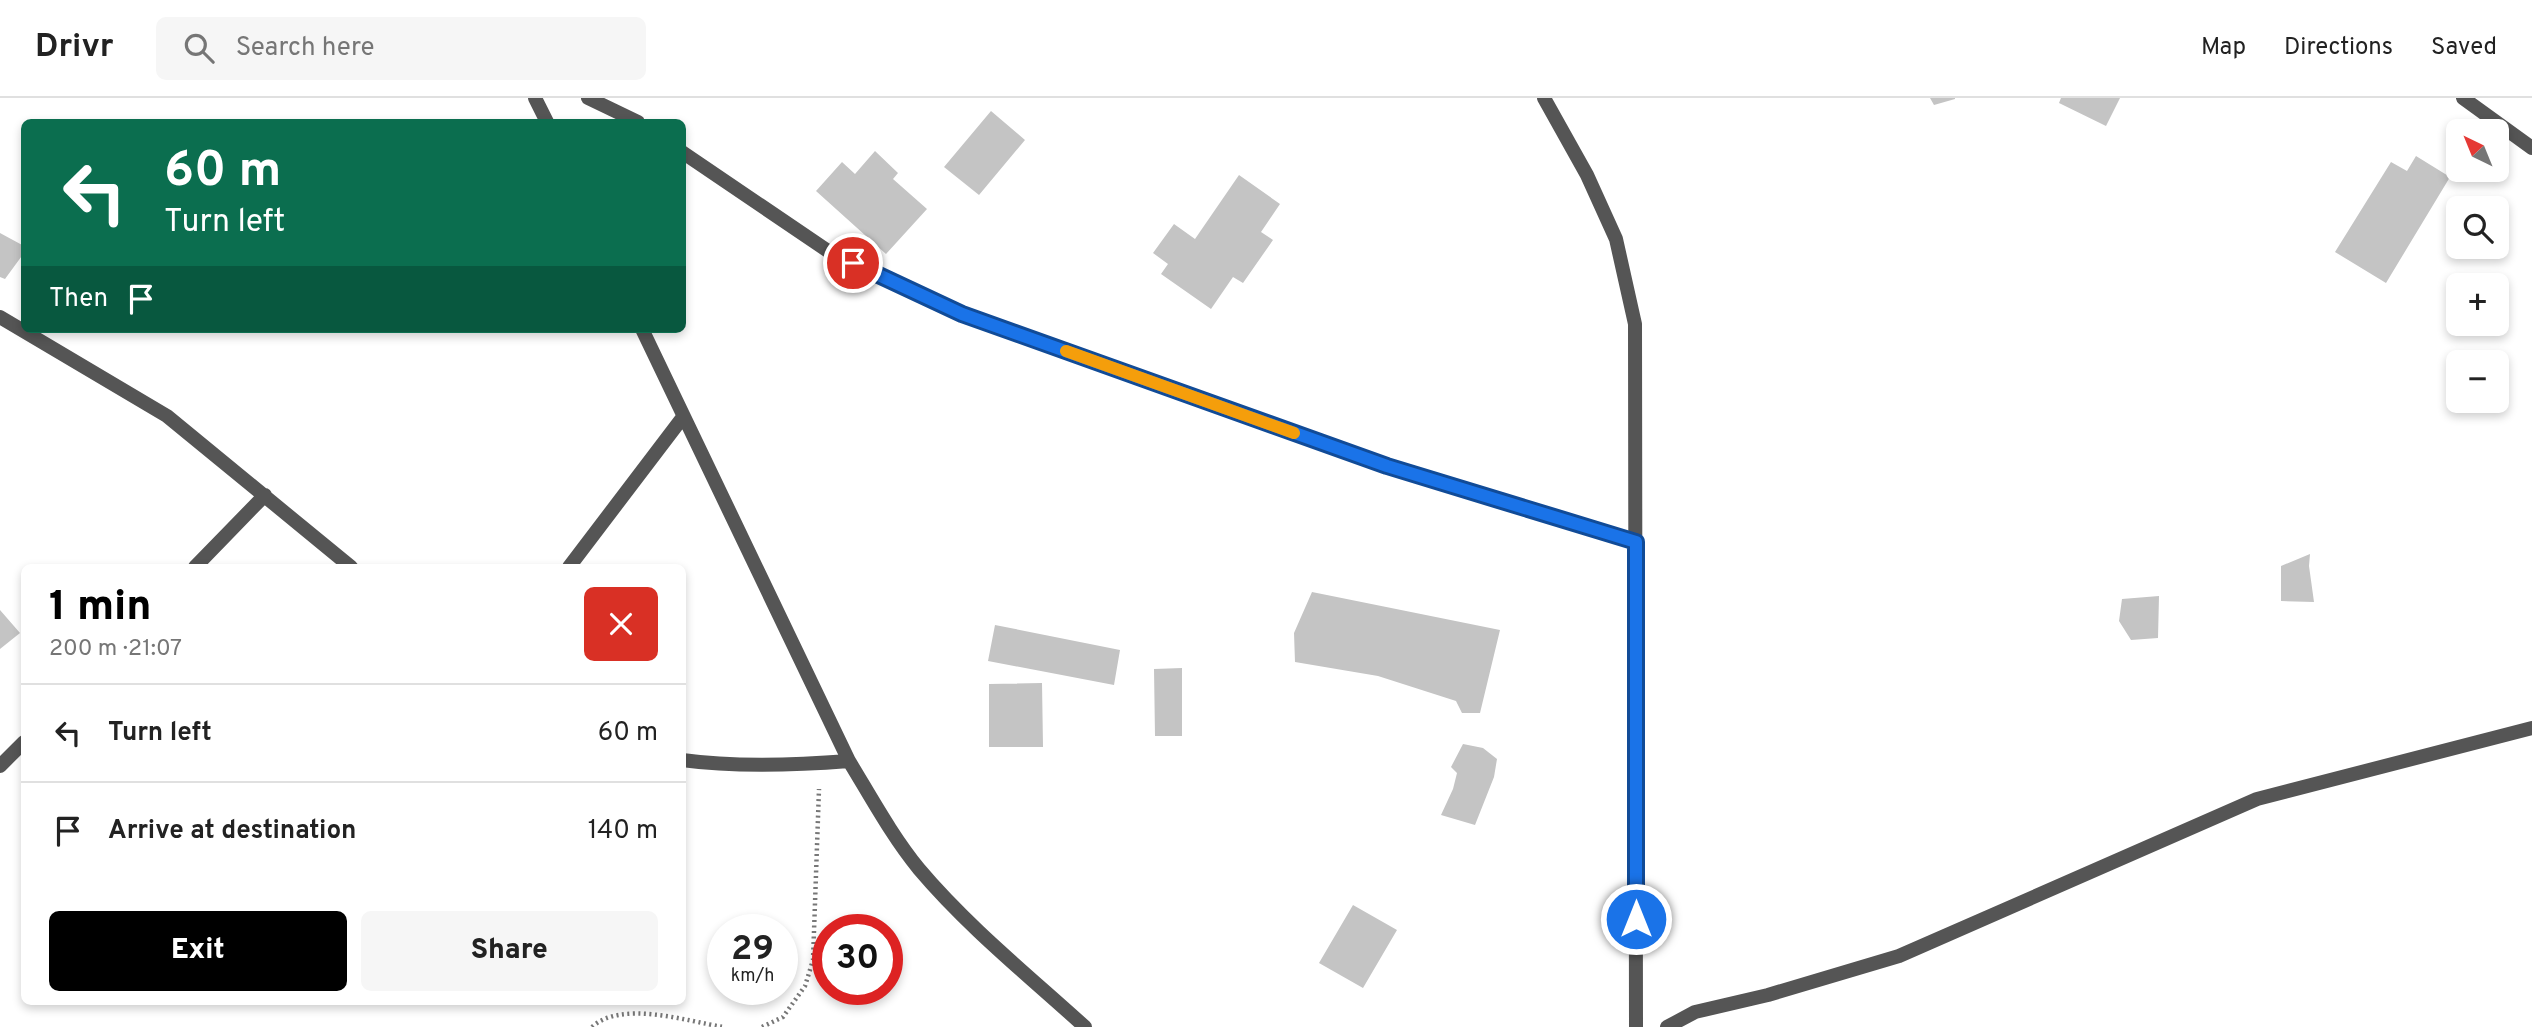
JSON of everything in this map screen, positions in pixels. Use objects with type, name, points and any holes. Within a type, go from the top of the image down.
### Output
[{"type":"street","points":[[535,98],[546,119]]},
{"type":"street","points":[[588,98],[632,119]]},
{"type":"street","points":[[1544,98],[1587,175],[1616,239],[1635,324],[1636,1027]]},
{"type":"street","points":[[2463,98],[2532,148]]},
{"type":"street","points":[[686,155],[831,253],[962,314],[1387,466],[1636,542]]},
{"type":"street","points":[[0,317],[21,329]]},
{"type":"street","points":[[27,333],[167,416],[347,564]]},
{"type":"street","points":[[644,333],[849,761],[918,867],[962,915],[1085,1027]]},
{"type":"street","points":[[571,564],[683,417]]},
{"type":"street","points":[[198,564],[265,495]]},
{"type":"street","points":[[1667,1027],[1695,1012],[1768,995],[1899,956],[2257,799],[2532,728]]},
{"type":"street","points":[[0,766],[21,744]]},
{"type":"street","points":[[686,761],[704,763],[849,761]]},
{"type":"path","points":[[762,1027],[783,1017],[805,986],[813,960],[820,763]]},
{"type":"path","points":[[592,1027],[601,1018],[645,1014],[723,1027]]},
{"type":"building","points":[[1930,98],[1955,98],[1955,99],[1934,105]]},
{"type":"building","points":[[2061,98],[2120,98],[2106,126],[2059,103]]},
{"type":"building","points":[[991,111],[1025,140],[979,195],[944,167]]},
{"type":"building","points":[[875,151],[898,173],[893,179],[927,209],[886,254],[816,191],[842,162],[855,174]]},
{"type":"building","points":[[2416,156],[2446,175],[2447,182],[2386,283],[2335,252],[2391,162],[2407,171]]},
{"type":"building","points":[[1239,175],[1280,204],[1261,232],[1273,240],[1243,283],[1233,277],[1211,309],[1161,274],[1168,264],[1153,253],[1174,224],[1195,239]]},
{"type":"building","points":[[0,233],[21,244],[21,257],[5,279],[0,277]]},
{"type":"building","points":[[2310,554],[2314,602],[2281,601],[2281,566]]},
{"type":"building","points":[[1312,592],[1500,630],[1480,713],[1462,713],[1456,701],[1378,676],[1295,662],[1294,633]]},
{"type":"building","points":[[2159,596],[2158,638],[2131,640],[2119,621],[2122,599]]},
{"type":"building","points":[[0,610],[20,633],[0,649]]},
{"type":"building","points":[[995,625],[1120,650],[1114,685],[988,661]]},
{"type":"building","points":[[1182,668],[1182,736],[1155,736],[1154,669]]},
{"type":"building","points":[[1042,683],[1043,747],[989,747],[989,684]]},
{"type":"building","points":[[1463,744],[1483,748],[1497,759],[1494,777],[1475,825],[1441,815],[1457,773],[1451,767]]},
{"type":"building","points":[[1353,905],[1397,930],[1363,988],[1319,963]]},
{"type":"slow traffic","points":[[1066,351],[1294,433]]},
{"type":"route","points":[[853,263],[962,314],[1387,466],[1636,542],[1636,919]]}]
